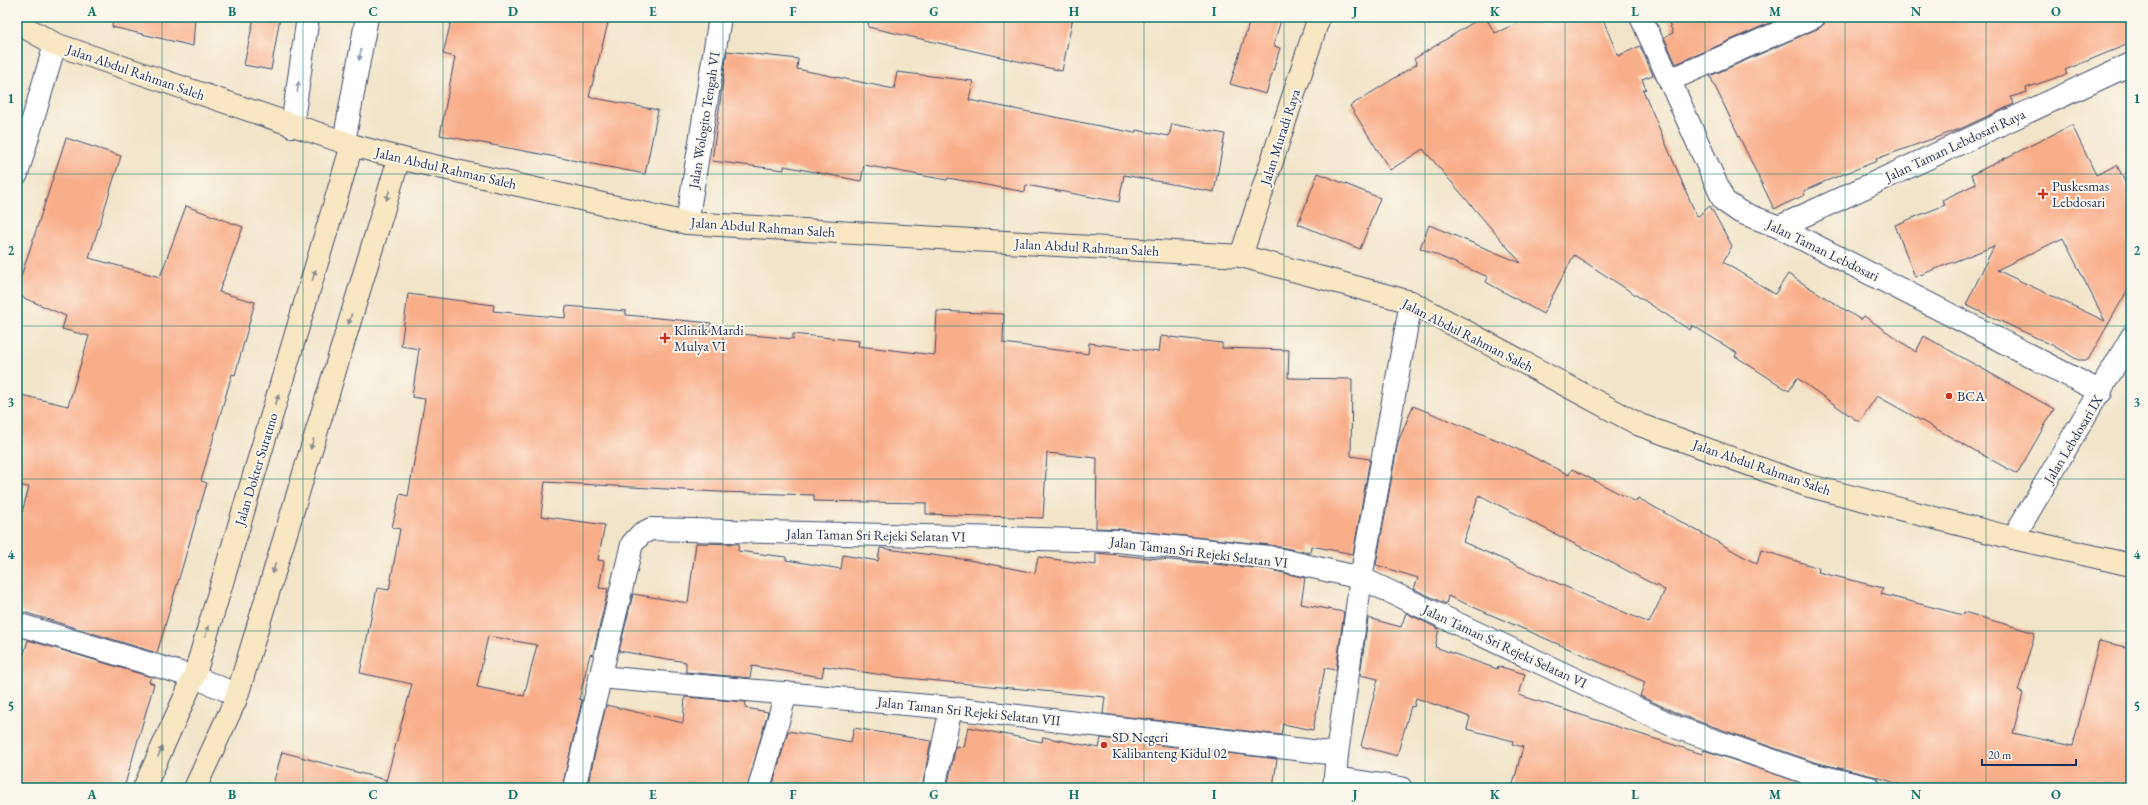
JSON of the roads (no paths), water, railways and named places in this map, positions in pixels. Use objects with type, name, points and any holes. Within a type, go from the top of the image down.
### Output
[{"type":"street","points":[[292,126],[308,17]]},
{"type":"street","name":"Jalan Dokter Suratmo","points":[[144,788],[194,677],[348,144],[367,17]]},
{"type":"street","name":"Jalan Wologito Tengah VI","points":[[687,223],[720,17]]},
{"type":"street","name":"Jalan Muradi Raya","points":[[1241,256],[1319,17]]},
{"type":"street","name":"Jalan Taman Lebdosari","points":[[1641,17],[1724,201],[1740,212],[1779,227],[2101,392]]},
{"type":"street","points":[[1670,80],[1814,17]]},
{"type":"street","name":"Jalan Abdul Rahman Saleh","points":[[17,23],[55,44],[348,144],[399,158],[687,223],[1241,256],[1411,302],[1640,424],[1806,485],[2013,538],[2131,565]]},
{"type":"street","points":[[17,174],[55,44]]},
{"type":"street","name":"Jalan Taman Lebdosari Raya","points":[[1779,227],[2131,64]]},
{"type":"street","points":[[195,788],[236,699],[236,694],[399,158]]},
{"type":"street","points":[[1401,788],[1335,783],[1337,754],[1361,578],[1411,302]]},
{"type":"street","name":"Jalan Lebdosari IX","points":[[2013,538],[2101,392],[2131,338]]},
{"type":"street","name":"Jalan Taman Sri Rejeki Selatan VI","points":[[600,677],[632,544],[641,534],[651,529],[1118,541],[1269,557],[1361,578],[1678,728],[1811,774],[1870,788]]},
{"type":"street","points":[[17,624],[194,677],[236,694]]},
{"type":"street","points":[[574,788],[600,677]]},
{"type":"street","name":"Jalan Taman Sri Rejeki Selatan VII","points":[[600,677],[951,708],[1337,754]]},
{"type":"street","points":[[759,788],[786,693]]},
{"type":"street","points":[[934,788],[951,708]]},
{"type":"waterway","points":[[2122,337],[2131,321]]},
{"type":"place","name":"Puskesmas Lebdosari","points":[[2043,194]]},
{"type":"place","name":"Klinik Mardi Mulya VI","points":[[665,338]]},
{"type":"place","name":"BCA","points":[[1949,396]]},
{"type":"place","name":"SD Negeri Kalibanteng Kidul 02","points":[[1104,745]]}]
